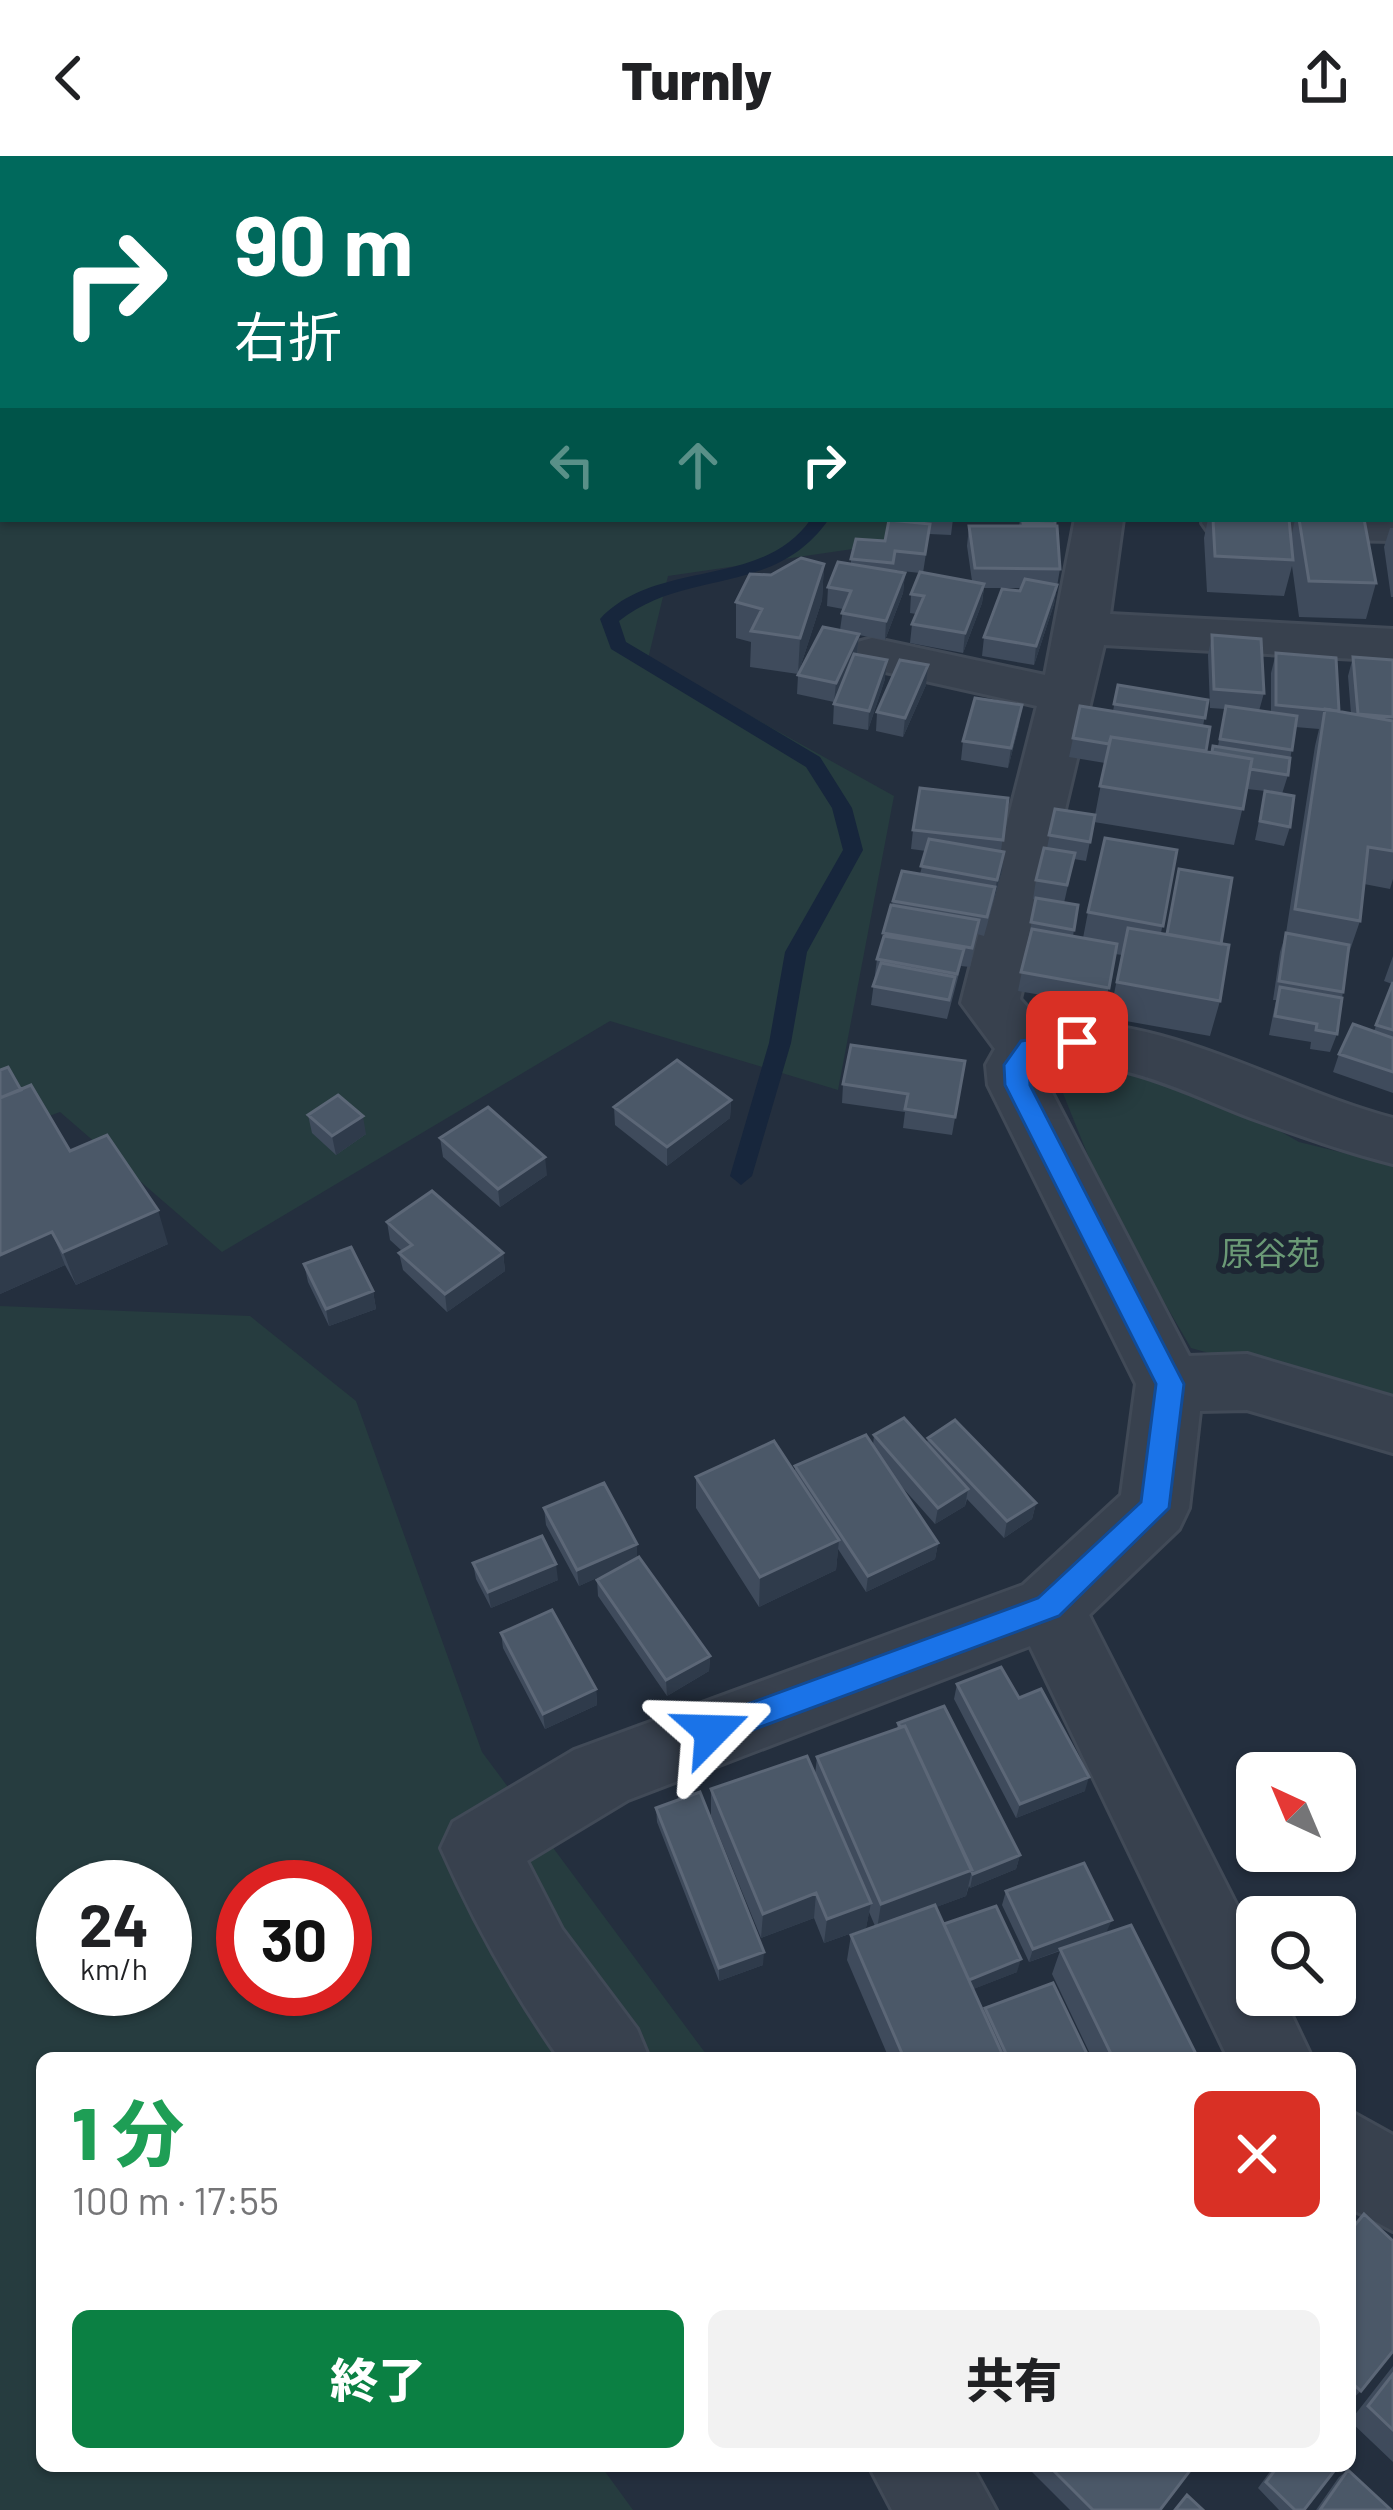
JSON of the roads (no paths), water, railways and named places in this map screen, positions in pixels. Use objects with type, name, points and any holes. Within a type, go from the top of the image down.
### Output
[{"type":"street","points":[[1029,1048],[990,1003],[1083,628],[1099,522]]},
{"type":"street","points":[[1226,524],[1393,526]]},
{"type":"street","points":[[1083,628],[1393,645]]},
{"type":"street","points":[[872,654],[1066,697]]},
{"type":"street","points":[[604,2052],[534,1956],[480,1848],[601,1775],[1048,1607],[1154,1508],[1170,1384],[1018,1085],[1016,1065],[1029,1048],[1077,1042],[1141,1053],[1347,1129],[1393,1141]]},
{"type":"street","points":[[1170,1384],[1247,1382],[1393,1425]]},
{"type":"street","points":[[1048,1607],[1268,2052]]},
{"type":"street","points":[[1356,2158],[1393,2189]]},
{"type":"street","points":[[919,2472],[950,2510]]},
{"type":"waterway","points":[[741,1176],[780,1043],[796,952],[853,850],[842,808],[813,762],[618,645],[609,619],[631,602],[658,591],[781,557],[804,542],[818,522]]},
{"type":"park label","name":"原谷苑","points":[[1270,1252]]}]
